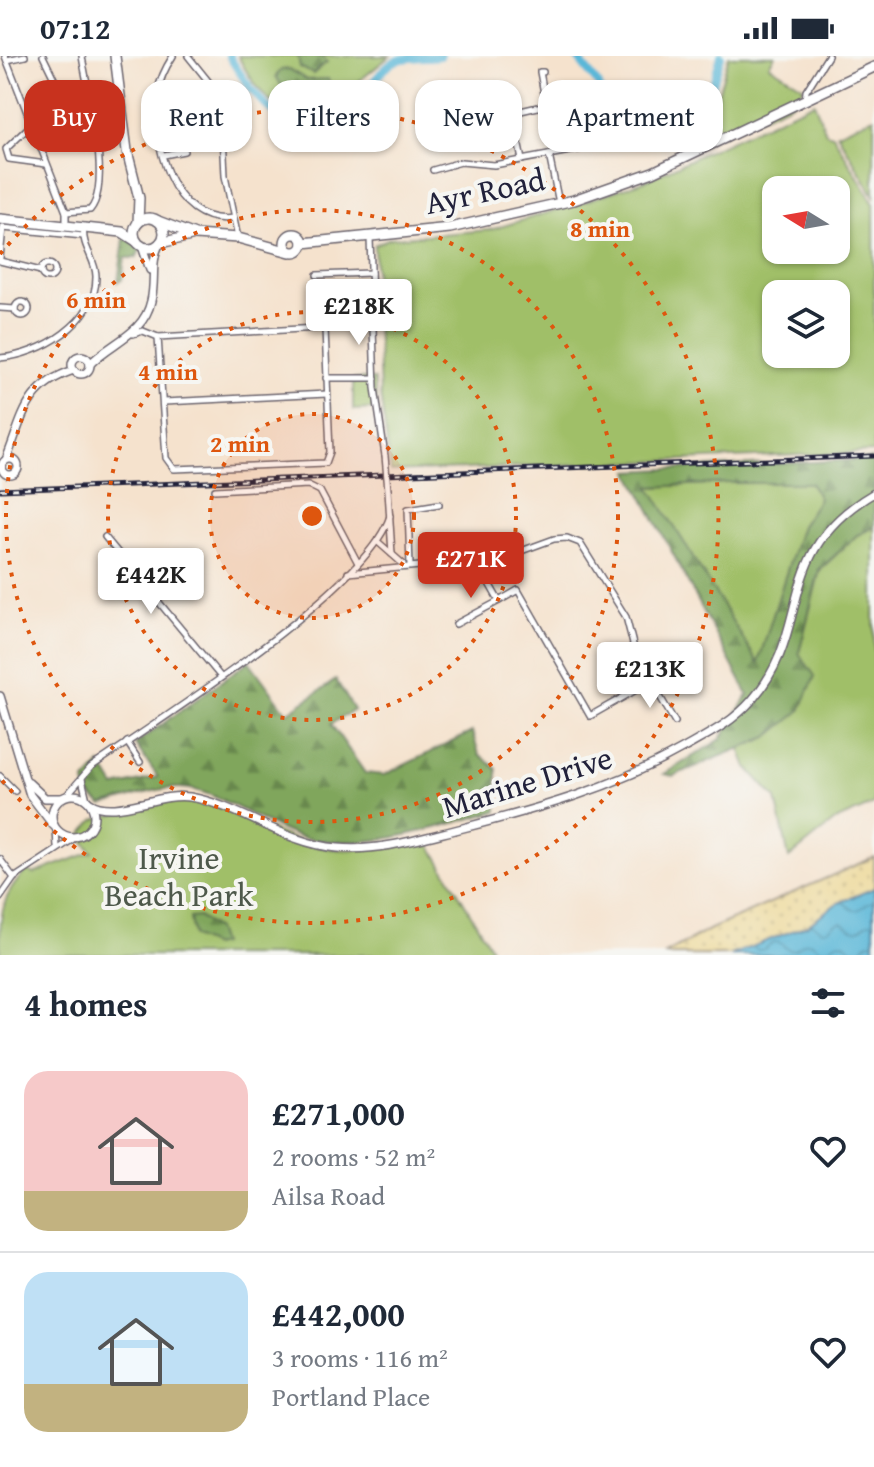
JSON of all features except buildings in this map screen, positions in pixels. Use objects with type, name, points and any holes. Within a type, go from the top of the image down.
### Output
[{"type":"main road","points":[[115,56],[127,151],[139,198],[139,244]]},
{"type":"main road","name":"Ayr Road","points":[[301,239],[370,237],[450,228],[559,203],[653,172],[874,67]]},
{"type":"main road","points":[[139,198],[164,231],[160,244]]},
{"type":"main road","points":[[2,222],[66,226],[84,232],[122,232],[145,218],[195,235]]},
{"type":"main road","points":[[122,232],[139,244],[160,244],[195,235],[235,234],[290,252],[300,250],[301,239],[291,234],[285,240],[263,243]]},
{"type":"main road","points":[[285,240],[290,252]]},
{"type":"street","points":[[24,104],[6,58],[25,56]]},
{"type":"street","points":[[43,56],[54,80]]},
{"type":"street","points":[[66,212],[90,210],[95,204],[101,175],[82,56]]},
{"type":"street","points":[[163,80],[173,56]]},
{"type":"street","points":[[188,56],[213,87],[222,113],[225,176],[235,234]]},
{"type":"street","points":[[805,102],[806,91],[828,56]]},
{"type":"street","points":[[522,110],[545,103],[540,72],[543,72]]},
{"type":"street","points":[[24,132],[6,149],[9,159],[47,164]]},
{"type":"street","points":[[42,152],[66,212],[66,226]]},
{"type":"street","points":[[163,152],[175,188],[192,208],[214,220],[233,218]]},
{"type":"street","points":[[164,155],[179,152]]},
{"type":"street","points":[[520,152],[522,160]]},
{"type":"street","points":[[433,170],[461,162],[494,165],[565,152]]},
{"type":"street","points":[[549,155],[559,203]]},
{"type":"street","points":[[0,358],[43,347],[76,323],[95,288],[97,273],[84,232],[2,222],[0,260],[41,271]]},
{"type":"street","points":[[370,237],[375,378],[385,456],[392,554]]},
{"type":"street","points":[[139,244],[153,280]]},
{"type":"street","points":[[149,332],[152,257],[160,244]]},
{"type":"street","points":[[317,275],[371,273]]},
{"type":"street","points":[[0,308],[15,309]]},
{"type":"street","points":[[71,370],[83,374],[88,361],[138,327],[149,308]]},
{"type":"street","points":[[128,336],[149,332],[158,337],[372,325]]},
{"type":"street","points":[[158,337],[166,458],[174,469],[326,463],[330,452],[325,328]]},
{"type":"street","points":[[12,445],[17,464],[14,474],[2,471],[26,405],[36,393],[71,370],[77,357],[88,361]]},
{"type":"street","points":[[326,378],[375,378]]},
{"type":"street","points":[[164,402],[327,394]]},
{"type":"street","points":[[4,462],[17,464]]},
{"type":"street","points":[[215,490],[308,485],[320,491],[358,563]]},
{"type":"street","name":"Marine Drive","points":[[105,810],[155,799],[188,797],[225,806],[313,844],[361,849],[398,844],[550,806],[615,784],[720,728],[753,699],[778,659],[808,560],[837,519],[874,493]]},
{"type":"street","points":[[407,565],[406,514],[413,506],[439,504]]},
{"type":"street","points":[[57,848],[54,806],[91,767],[308,611],[378,542],[390,516]]},
{"type":"street","points":[[105,537],[220,676]]},
{"type":"street","points":[[348,573],[518,555],[554,539],[567,538],[580,543],[626,617],[636,656],[675,722]]},
{"type":"street","points":[[378,542],[407,565]]},
{"type":"street","points":[[480,560],[482,571],[499,601]]},
{"type":"street","points":[[456,624],[518,590],[590,716],[650,682]]},
{"type":"street","points":[[0,696],[30,795],[55,827],[75,838]]},
{"type":"street","points":[[127,742],[140,762]]},
{"type":"street","points":[[0,776],[15,791]]},
{"type":"street","points":[[0,898],[14,878],[92,827],[105,810],[89,802],[41,796],[25,778]]},
{"type":"street","points":[[82,778],[94,813],[92,827]]},
{"type":"street","points":[[0,859],[2,867],[14,878]]},
{"type":"green space","points":[[238,56],[390,56],[360,80],[268,80],[268,100]]},
{"type":"green space","points":[[298,56],[320,56],[327,62],[313,74],[300,67]]},
{"type":"green space","points":[[729,56],[775,56],[769,65],[804,87],[792,103],[723,135],[722,80]]},
{"type":"green space","points":[[289,69],[307,80],[278,80],[276,76],[281,70]]},
{"type":"green space","points":[[814,102],[826,133],[833,135],[874,204],[874,452],[391,472],[380,394],[374,245],[390,238],[490,230],[644,181],[706,152],[723,152],[723,144]]},
{"type":"green space","points":[[874,117],[874,196],[837,133]]},
{"type":"green space","points":[[124,239],[131,240],[140,250],[136,258],[125,258],[122,280],[118,282]]},
{"type":"green space","points":[[353,379],[374,379],[377,409],[353,410]]},
{"type":"green space","points":[[874,459],[874,527],[857,535],[819,570],[799,653],[815,676],[800,711],[768,737],[673,776],[664,774],[721,739],[748,695],[629,471]],"holes":[[[811,483],[819,499],[801,526],[758,663],[650,487]]]},
{"type":"green space","points":[[811,483],[819,499],[801,526],[758,664],[649,487]]},
{"type":"green space","points":[[874,527],[874,804],[835,821],[789,858],[776,799],[747,767],[740,749],[768,737],[799,653],[820,570],[857,535]]},
{"type":"green space","points":[[249,661],[287,713],[336,680],[354,710],[331,724],[365,773],[384,775],[472,732],[479,754],[497,769],[497,811],[402,836],[354,842],[329,841],[291,834],[227,802],[195,790],[161,790],[102,805],[86,792],[85,781],[101,764],[115,787],[158,777],[135,744]]},
{"type":"green space","name":"Irvine Beach Park","points":[[181,796],[213,804],[318,847],[366,849],[429,843],[495,955],[0,955],[3,908],[11,889],[27,870],[33,874],[92,852],[80,837],[94,820]]},
{"type":"green space","points":[[199,917],[216,929],[221,944],[213,946],[193,937],[190,918]]},
{"type":"sand","points":[[874,857],[874,923],[806,955],[664,955],[711,929]]},
{"type":"water","points":[[874,888],[874,955],[731,955],[807,925],[836,904]]},
{"type":"waterway","points":[[229,56],[266,106],[296,124],[313,125],[332,119],[353,104],[392,63],[408,58],[440,56]]},
{"type":"waterway","points":[[576,56],[598,84],[615,125],[632,137],[652,139],[687,130],[706,107],[721,56]]},
{"type":"railway","points":[[0,490],[874,456]]}]
